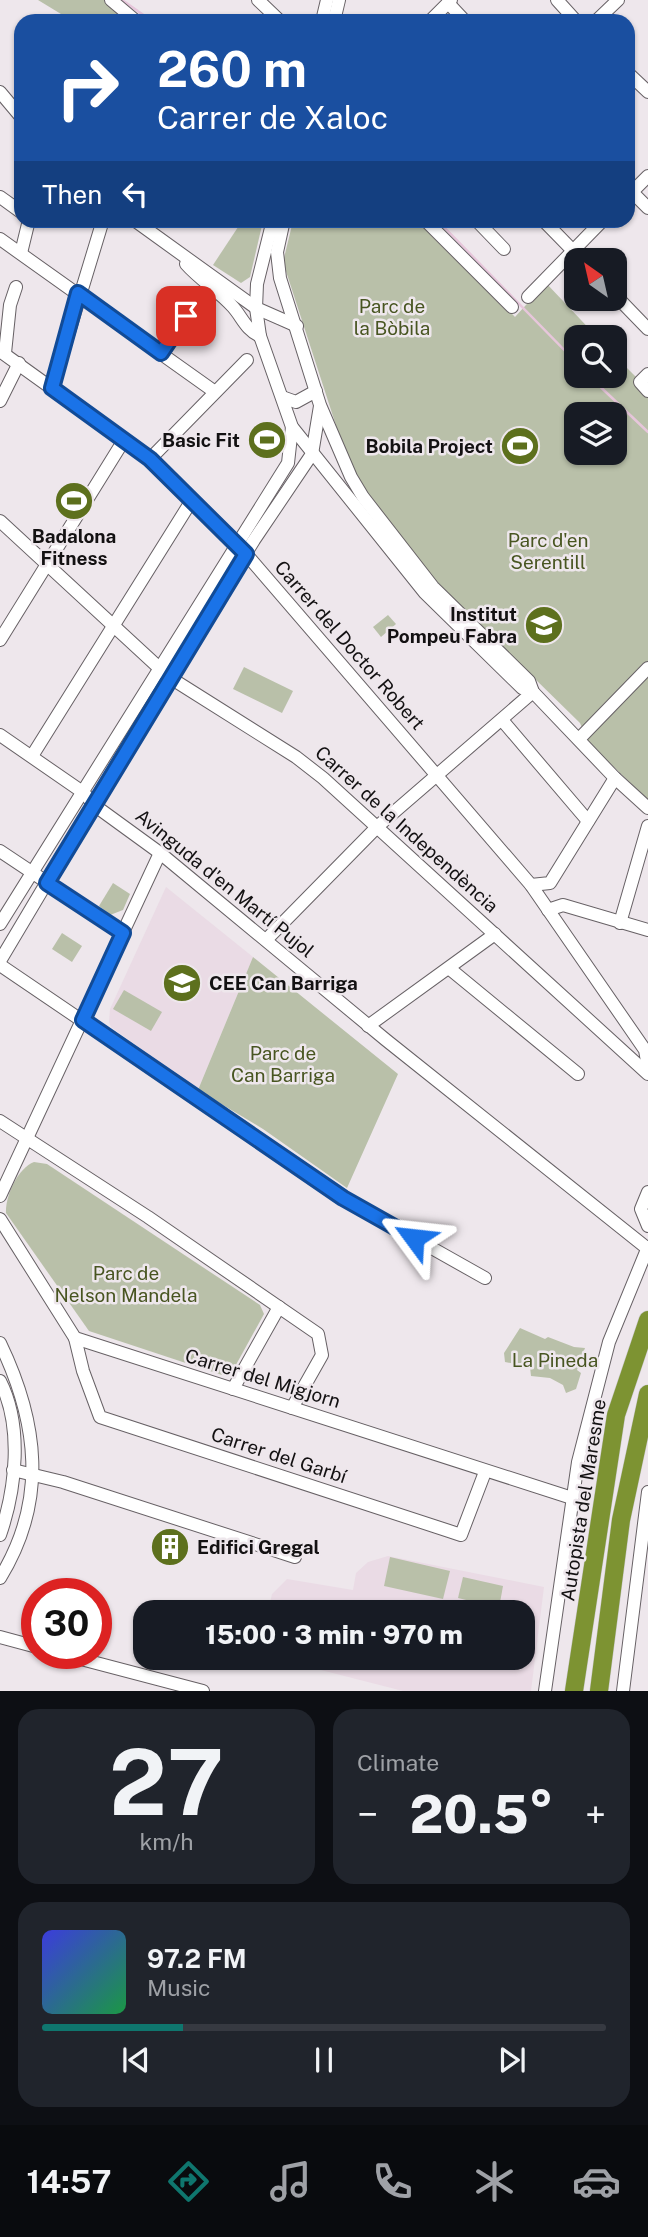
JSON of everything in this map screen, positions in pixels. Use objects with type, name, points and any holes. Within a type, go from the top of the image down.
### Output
[{"type":"highway","name":"Autopista del Maresme","points":[[575,1691],[616,1415],[648,1320]]},
{"type":"highway","name":"Autopista del Maresme","points":[[598,1691],[621,1520],[648,1394]]},
{"type":"street","points":[[111,0],[128,14]]},
{"type":"street","points":[[258,0],[273,14]]},
{"type":"street","points":[[556,0],[569,14]]},
{"type":"street","points":[[603,14],[618,0]]},
{"type":"street","points":[[635,80],[648,92]]},
{"type":"street","points":[[0,92],[14,109]]},
{"type":"street","points":[[21,253],[27,228]]},
{"type":"street","points":[[52,388],[78,293],[100,228]]},
{"type":"street","points":[[145,228],[256,308],[296,326]]},
{"type":"street","points":[[276,228],[257,284],[256,308],[260,336],[292,427],[425,593],[522,688],[533,692]]},
{"type":"street","points":[[277,228],[278,269],[320,405],[363,497],[433,587],[529,681],[533,692],[615,778],[648,808]]},
{"type":"street","points":[[433,228],[512,307]]},
{"type":"street","points":[[484,228],[504,249]]},
{"type":"street","points":[[551,228],[570,248]]},
{"type":"street","points":[[576,248],[595,228]]},
{"type":"street","points":[[0,239],[215,392]]},
{"type":"street","points":[[173,249],[199,279],[232,306],[247,328],[260,336]]},
{"type":"street","points":[[528,297],[564,260]]},
{"type":"street","points":[[234,292],[257,284]]},
{"type":"street","points":[[2,352],[16,287]]},
{"type":"street","points":[[161,353],[198,298]]},
{"type":"street","points":[[627,306],[648,328]]},
{"type":"street","points":[[260,336],[271,324],[283,319]]},
{"type":"street","name":"Carrer del Doctor Robert","points":[[2,352],[150,459],[246,554],[531,885],[553,907],[647,1047]]},
{"type":"street","points":[[150,459],[247,360]]},
{"type":"street","points":[[0,401],[19,363]]},
{"type":"street","points":[[282,397],[296,402],[316,391]]},
{"type":"street","points":[[0,924],[84,793],[312,454],[320,405]]},
{"type":"street","points":[[292,427],[288,463],[236,544],[94,805],[0,963],[343,1198],[485,1278]]},
{"type":"street","points":[[0,640],[124,440]]},
{"type":"street","points":[[32,755],[192,500]]},
{"type":"street","name":"Carrer de la Independència","points":[[0,521],[165,672],[296,757],[378,827],[648,1074]]},
{"type":"street","points":[[579,739],[648,668]]},
{"type":"street","points":[[267,940],[378,827],[533,692]]},
{"type":"street","points":[[502,720],[588,821]]},
{"type":"street","name":"Avinguda d'en Martí Pujol","points":[[0,735],[84,793],[94,805],[160,853],[368,1026],[648,1248]]},
{"type":"street","points":[[615,778],[550,883],[553,907],[648,930]]},
{"type":"street","points":[[620,922],[648,826]]},
{"type":"street","points":[[0,851],[123,933]]},
{"type":"street","points":[[0,1196],[160,853]]},
{"type":"street","points":[[531,885],[550,883]]},
{"type":"street","points":[[368,1026],[495,934]]},
{"type":"street","points":[[450,969],[578,1074]]},
{"type":"street","points":[[647,1047],[648,1067]]},
{"type":"street","points":[[0,1121],[148,1217],[318,1334],[322,1344],[321,1355],[292,1408]]},
{"type":"street","points":[[617,1226],[630,1227],[646,1223],[641,1209],[648,1192]]},
{"type":"street","points":[[0,1219],[75,1338]]},
{"type":"street","points":[[545,1691],[578,1462],[609,1342],[648,1248]]},
{"type":"street","points":[[233,1389],[279,1307]]},
{"type":"street","name":"Carrer del Migjorn","points":[[75,1338],[572,1498]]},
{"type":"street","name":"Carrer del Garbí","points":[[75,1338],[83,1371],[100,1417],[461,1535],[485,1472]]},
{"type":"street","points":[[0,1343],[24,1402],[34,1474],[30,1502],[19,1536],[0,1578]]},
{"type":"street","points":[[0,1381],[6,1392],[11,1420],[13,1470],[12,1496],[0,1535]]},
{"type":"street","points":[[13,1470],[34,1474],[295,1557]]},
{"type":"street","points":[[623,1691],[648,1496]]},
{"type":"street","points":[[0,1637],[21,1643]]},
{"type":"street","points":[[112,1667],[202,1691]]},
{"type":"shaded area","name":"CEE Can Barriga","points":[[166,887],[253,957],[198,1090],[111,1027],[109,1022],[110,1009]]},
{"type":"shaded area","points":[[388,1556],[544,1587],[535,1659],[535,1600],[271,1600],[272,1594],[287,1579],[353,1590],[356,1573],[368,1562]]},
{"type":"shaded area","points":[[321,1670],[534,1670],[531,1691],[403,1691]]},
{"type":"green space","points":[[38,0],[104,0],[121,14],[61,14]]},
{"type":"green space","points":[[237,228],[261,228],[250,277],[241,283],[213,265]]},
{"type":"green space","name":"Parc d'en Serentill","points":[[291,228],[428,228],[515,317],[546,283],[564,302],[564,312],[573,312],[586,325],[564,325],[564,388],[627,388],[627,368],[636,377],[648,396],[648,800],[588,742],[580,723],[437,583],[356,479],[343,447],[283,262]]},
{"type":"green space","points":[[388,615],[396,624],[381,637],[373,627]]},
{"type":"green space","points":[[244,667],[293,691],[282,713],[233,689]]},
{"type":"green space","points":[[113,883],[130,894],[123,910],[110,915],[99,906]]},
{"type":"green space","points":[[62,933],[82,946],[72,962],[52,949]]},
{"type":"green space","name":"Parc de Can Barriga","points":[[253,957],[398,1074],[347,1188],[263,1129],[198,1090]]},
{"type":"green space","points":[[124,990],[162,1012],[151,1031],[113,1009]]},
{"type":"green space","name":"Parc de Nelson Mandela","points":[[34,1162],[47,1164],[260,1305],[264,1314],[232,1372],[222,1375],[89,1331],[6,1213],[14,1183],[23,1170]]},
{"type":"green space","name":"La Pineda","points":[[520,1328],[545,1339],[548,1337],[574,1347],[585,1348],[577,1370],[581,1373],[576,1389],[566,1393],[563,1385],[550,1378],[531,1376],[530,1367],[505,1362],[504,1353]]},
{"type":"green space","points":[[390,1557],[450,1571],[443,1599],[384,1586]]},
{"type":"green space","points":[[463,1577],[503,1586],[500,1600],[458,1598]]},
{"type":"waterway","points":[[122,0],[142,14]]},
{"type":"waterway","points":[[445,228],[564,350]]},
{"type":"waterway","points":[[602,388],[648,432]]},
{"type":"place","name":"Basic Fit","points":[[267,440]]},
{"type":"place","name":"Bobila Project","points":[[520,446]]},
{"type":"place","name":"Badalona Fitness","points":[[74,501]]},
{"type":"place","name":"Institut Pompeu Fabra","points":[[544,625]]},
{"type":"place","name":"CEE Can Barriga","points":[[182,983]]},
{"type":"place","name":"Edifici Gregal","points":[[170,1547]]},
{"type":"route","points":[[186,316],[161,353],[78,293],[52,388],[150,459],[246,554],[169,677],[47,883],[123,933],[83,1020],[343,1198],[414,1238]]},
{"type":"park label","name":"Parc de la Bòbila","points":[[392,317]]}]
